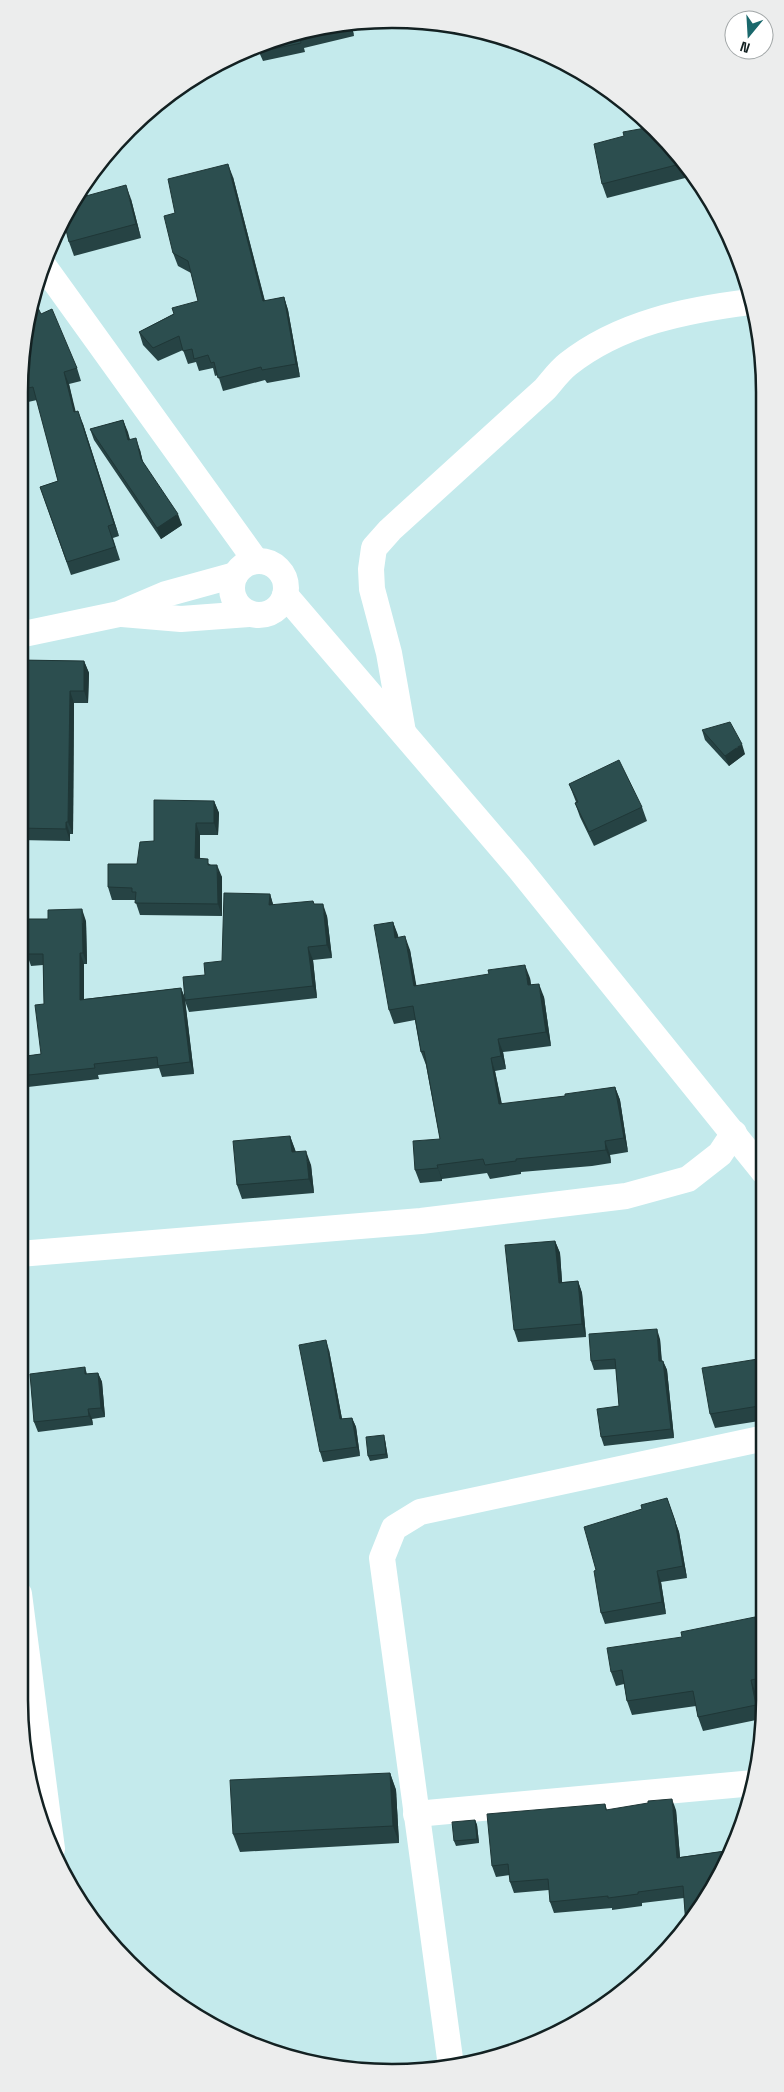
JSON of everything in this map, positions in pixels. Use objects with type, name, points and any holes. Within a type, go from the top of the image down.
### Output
[{"type":"street","points":[[48,272],[256,561]]},
{"type":"street","points":[[403,733],[389,653],[372,589],[371,569],[374,548],[390,530],[545,389],[566,365],[598,344],[634,327],[699,309],[745,303]]},
{"type":"street","points":[[119,614],[181,619],[267,614],[276,610],[282,604],[286,595],[286,586],[280,570],[265,562],[256,561],[248,563],[235,575],[232,583],[231,593],[234,602],[248,614]]},
{"type":"street","points":[[28,633],[119,614],[166,594],[235,575]]},
{"type":"street","points":[[286,595],[518,866],[756,1162]]},
{"type":"street","points":[[28,1253],[421,1221],[626,1196],[688,1179],[706,1167],[720,1154],[734,1133]]},
{"type":"street","points":[[450,2059],[382,1558],[394,1528],[420,1512],[756,1440]]},
{"type":"street","points":[[28,1664],[48,1821]]},
{"type":"street","points":[[416,1814],[746,1784]]},
{"type":"building","points":[[300,40],[301,43],[264,51]]},
{"type":"building","points":[[644,128],[677,165],[602,184],[594,144],[624,136],[623,132]]},
{"type":"building","points":[[228,164],[263,301],[284,297],[296,364],[262,370],[261,367],[218,378],[214,362],[211,363],[208,355],[194,359],[192,349],[183,351],[179,336],[153,348],[139,332],[174,314],[172,308],[198,301],[188,261],[173,253],[164,216],[175,213],[168,179]]},
{"type":"building","points":[[126,185],[136,224],[69,242],[66,229],[84,196]]},
{"type":"building","points":[[38,308],[41,314],[52,309],[77,368],[64,372],[74,412],[78,411],[114,524],[108,526],[115,547],[67,562],[40,487],[58,481],[33,387],[28,388],[28,368]]},
{"type":"building","points":[[123,420],[128,440],[136,438],[141,459],[178,514],[157,528],[90,429]]},
{"type":"building","points":[[28,660],[84,661],[84,691],[70,691],[68,822],[66,822],[66,829],[28,828]]},
{"type":"building","points":[[730,722],[742,744],[725,756],[702,730]]},
{"type":"building","points":[[619,760],[642,807],[589,832],[575,803],[578,802],[569,784]]},
{"type":"building","points":[[154,800],[214,801],[214,823],[196,823],[195,858],[208,859],[208,865],[217,865],[218,904],[135,903],[136,892],[132,892],[132,888],[108,887],[108,864],[137,864],[140,842],[154,841]]},
{"type":"building","points":[[224,893],[270,894],[269,905],[313,901],[314,904],[323,904],[327,945],[308,947],[313,986],[185,1000],[183,977],[205,975],[204,963],[222,961]]},
{"type":"building","points":[[82,909],[83,953],[80,953],[80,1000],[181,988],[190,1062],[158,1066],[157,1057],[94,1064],[95,1068],[28,1075],[28,1056],[41,1054],[35,1005],[44,1004],[43,954],[28,954],[28,919],[48,919],[48,910]]},
{"type":"building","points":[[393,922],[395,938],[405,936],[414,986],[489,974],[488,970],[525,965],[528,985],[539,984],[546,1032],[498,1039],[501,1056],[491,1058],[499,1104],[565,1096],[565,1094],[615,1087],[624,1138],[605,1141],[606,1150],[516,1159],[516,1161],[485,1165],[483,1159],[437,1165],[438,1168],[415,1170],[413,1141],[440,1139],[424,1051],[421,1052],[413,1006],[389,1010],[374,925]]},
{"type":"building","points":[[290,1136],[292,1152],[306,1151],[309,1179],[237,1185],[233,1141]]},
{"type":"building","points":[[555,1241],[559,1283],[578,1281],[582,1324],[514,1330],[505,1245]]},
{"type":"building","points":[[657,1329],[659,1361],[663,1361],[671,1429],[601,1437],[597,1409],[619,1406],[615,1359],[591,1361],[589,1334]]},
{"type":"building","points":[[326,1340],[340,1419],[352,1418],[357,1447],[320,1452],[299,1345]]},
{"type":"building","points":[[756,1359],[756,1406],[710,1414],[702,1368]]},
{"type":"building","points":[[85,1367],[85,1374],[98,1373],[101,1408],[88,1409],[89,1416],[34,1422],[30,1374]]},
{"type":"building","points":[[384,1435],[386,1454],[368,1456],[366,1437]]},
{"type":"building","points":[[667,1498],[675,1521],[683,1566],[657,1571],[662,1602],[601,1613],[594,1571],[596,1570],[584,1527],[642,1509],[641,1505]]},
{"type":"building","points":[[755,1617],[756,1679],[751,1680],[756,1705],[698,1717],[693,1691],[627,1701],[622,1670],[611,1672],[607,1648],[682,1637],[681,1632]]},
{"type":"building","points":[[390,1773],[393,1826],[233,1834],[230,1780]]},
{"type":"building","points":[[672,1799],[677,1858],[723,1851],[708,1882],[685,1916],[683,1886],[608,1898],[608,1896],[550,1902],[548,1879],[510,1882],[508,1864],[492,1866],[487,1814],[605,1804],[606,1810],[648,1803],[648,1801]]},
{"type":"building","points":[[475,1820],[477,1839],[454,1841],[452,1822]]}]
